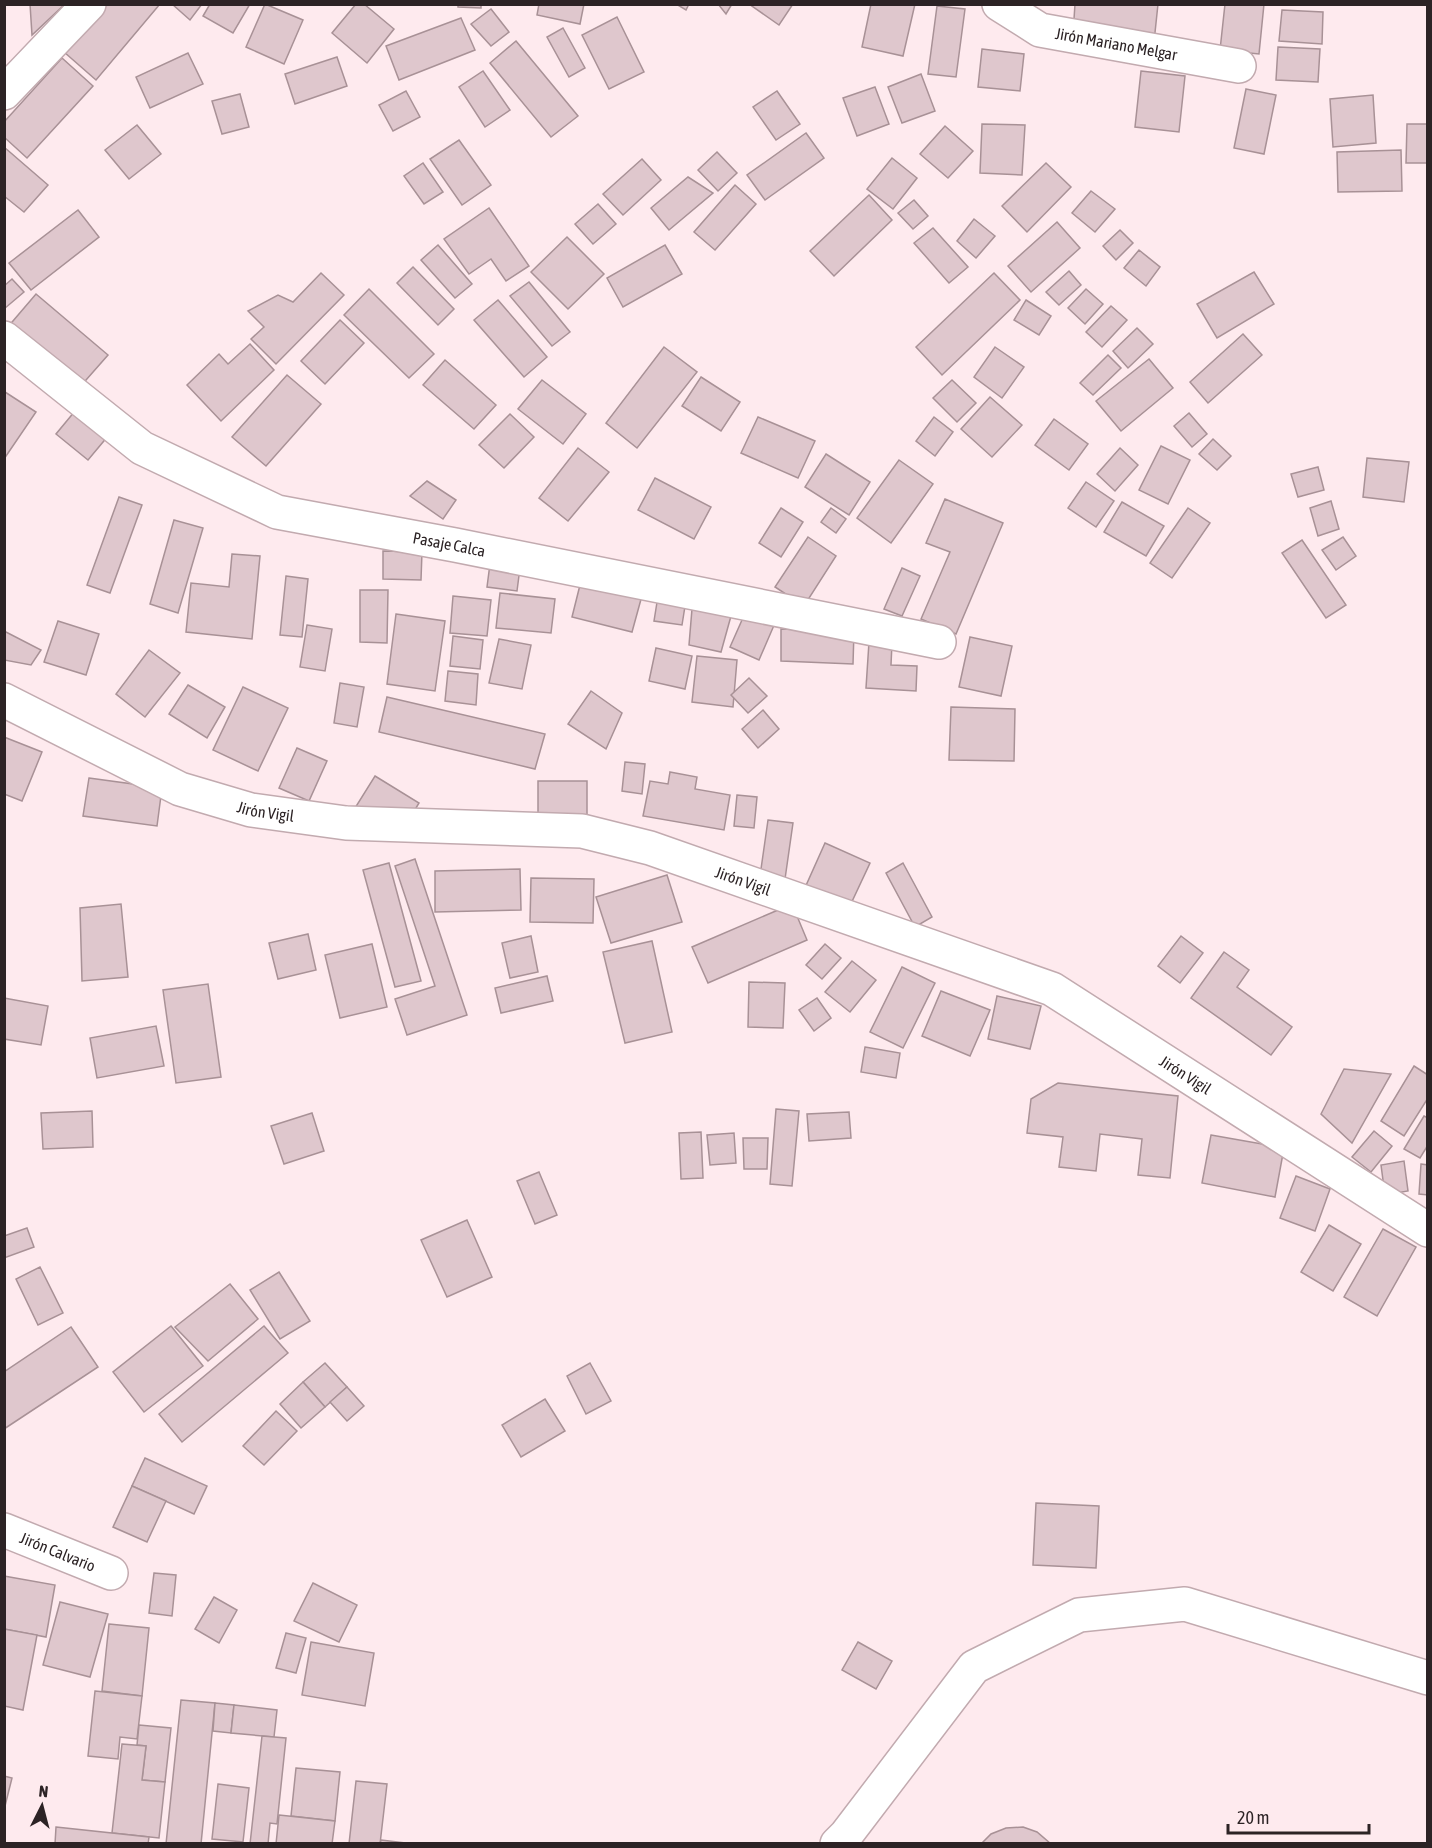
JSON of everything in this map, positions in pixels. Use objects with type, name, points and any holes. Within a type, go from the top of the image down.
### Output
[{"type":"street","points":[[4,93],[89,4]]},
{"type":"street","name":"Jirón Mariano Melgar","points":[[999,4],[1040,30],[1239,66]]},
{"type":"street","name":"Pasaje Calca","points":[[4,338],[142,448],[277,512],[466,547],[939,642]]},
{"type":"street","name":"Jirón Vigil","points":[[4,700],[180,789],[251,810],[346,823],[582,831],[650,848],[1053,989],[1428,1230]]},
{"type":"street","name":"Jirón Calvario","points":[[4,1530],[111,1573]]},
{"type":"street","points":[[837,1844],[974,1667],[1079,1615],[1185,1604],[1428,1678]]},
{"type":"building","points":[[30,4],[65,4],[32,35]]},
{"type":"building","points":[[105,4],[160,4],[96,80],[64,52]]},
{"type":"building","points":[[172,4],[202,4],[190,20]]},
{"type":"building","points":[[210,4],[250,4],[233,33],[203,16]]},
{"type":"building","points":[[265,4],[303,20],[284,64],[246,47]]},
{"type":"building","points":[[356,4],[364,4],[394,29],[367,63],[332,33]]},
{"type":"building","points":[[458,4],[481,4],[481,8],[458,7]]},
{"type":"building","points":[[539,4],[584,4],[580,24],[537,15]]},
{"type":"building","points":[[676,4],[689,4],[686,10]]},
{"type":"building","points":[[718,4],[732,4],[726,14]]},
{"type":"building","points":[[749,4],[793,4],[779,25]]},
{"type":"building","points":[[871,4],[915,4],[903,56],[862,47]]},
{"type":"building","points":[[1075,4],[1158,4],[1154,42],[1073,34]]},
{"type":"building","points":[[1225,4],[1264,4],[1259,54],[1220,50]]},
{"type":"building","points":[[937,6],[965,9],[956,77],[928,74]]},
{"type":"building","points":[[491,9],[509,32],[491,46],[471,24]]},
{"type":"building","points":[[1282,10],[1323,12],[1322,44],[1279,41]]},
{"type":"building","points":[[617,17],[644,72],[609,89],[582,35]]},
{"type":"building","points":[[461,18],[475,50],[399,80],[386,46]]},
{"type":"building","points":[[563,28],[585,68],[569,77],[547,37]]},
{"type":"building","points":[[516,41],[578,116],[551,137],[490,63]]},
{"type":"building","points":[[1278,47],[1320,49],[1318,82],[1276,80]]},
{"type":"building","points":[[982,49],[1024,54],[1020,91],[978,87]]},
{"type":"building","points":[[188,53],[203,84],[150,108],[136,77]]},
{"type":"building","points":[[337,57],[347,86],[295,104],[285,74]]},
{"type":"building","points":[[62,58],[93,86],[27,158],[4,137],[4,122]]},
{"type":"building","points":[[483,71],[510,110],[485,127],[459,87]]},
{"type":"building","points":[[1141,71],[1185,76],[1179,132],[1135,127]]},
{"type":"building","points":[[921,74],[935,111],[902,123],[888,87]]},
{"type":"building","points":[[875,87],[889,124],[857,136],[843,98]]},
{"type":"building","points":[[1246,89],[1276,95],[1264,154],[1234,148]]},
{"type":"building","points":[[406,91],[420,117],[393,131],[379,105]]},
{"type":"building","points":[[777,91],[800,124],[776,140],[753,107]]},
{"type":"building","points":[[240,94],[249,127],[222,134],[212,101]]},
{"type":"building","points":[[1373,95],[1376,143],[1333,147],[1330,99]]},
{"type":"building","points":[[982,124],[1025,125],[1022,175],[980,173]]},
{"type":"building","points":[[1407,124],[1428,124],[1428,163],[1406,163]]},
{"type":"building","points":[[137,125],[161,154],[129,179],[105,150]]},
{"type":"building","points":[[945,126],[973,151],[948,178],[920,154]]},
{"type":"building","points":[[806,133],[824,158],[765,200],[747,175]]},
{"type":"building","points":[[459,140],[491,185],[462,205],[430,159]]},
{"type":"building","points":[[4,147],[48,185],[24,212],[4,196]]},
{"type":"building","points":[[1401,150],[1402,191],[1338,192],[1337,152]]},
{"type":"building","points":[[717,152],[737,173],[718,191],[698,170]]},
{"type":"building","points":[[892,158],[917,178],[893,209],[867,189]]},
{"type":"building","points":[[642,159],[661,180],[623,215],[603,194]]},
{"type":"building","points":[[423,163],[443,192],[424,204],[404,176]]},
{"type":"building","points":[[1046,163],[1071,187],[1027,232],[1002,206]]},
{"type":"building","points":[[688,177],[713,193],[669,230],[651,208]]},
{"type":"building","points":[[735,185],[756,204],[715,250],[694,232]]},
{"type":"building","points":[[1091,191],[1115,209],[1095,232],[1072,213]]},
{"type":"building","points":[[869,195],[892,220],[834,276],[810,251]]},
{"type":"building","points":[[914,200],[928,216],[913,229],[898,213]]},
{"type":"building","points":[[598,204],[616,224],[593,244],[575,224]]},
{"type":"building","points":[[489,208],[529,266],[506,281],[491,259],[469,274],[444,239]]},
{"type":"building","points":[[78,210],[99,237],[31,290],[9,263]]},
{"type":"building","points":[[974,219],[995,236],[976,258],[957,241]]},
{"type":"building","points":[[1057,222],[1080,248],[1031,292],[1008,266]]},
{"type":"building","points":[[933,228],[968,267],[949,283],[914,243]]},
{"type":"building","points":[[1120,230],[1133,243],[1116,260],[1103,246]]},
{"type":"building","points":[[567,237],[604,274],[568,309],[531,272]]},
{"type":"building","points":[[438,245],[472,284],[455,298],[421,260]]},
{"type":"building","points":[[665,245],[682,274],[623,307],[607,278]]},
{"type":"building","points":[[1139,250],[1160,267],[1146,286],[1124,268]]},
{"type":"building","points":[[413,267],[454,309],[438,325],[397,283]]},
{"type":"building","points":[[1069,271],[1081,285],[1059,305],[1046,292]]},
{"type":"building","points":[[1254,272],[1274,304],[1217,338],[1197,304]]},
{"type":"building","points":[[321,273],[344,295],[276,364],[251,339],[264,327],[248,311],[278,295],[293,302]]},
{"type":"building","points":[[994,273],[1020,300],[942,375],[916,347]]},
{"type":"building","points":[[12,279],[24,292],[4,309],[4,286]]},
{"type":"building","points":[[529,282],[570,332],[552,346],[510,296]]},
{"type":"building","points":[[369,289],[434,354],[409,378],[344,315]]},
{"type":"building","points":[[1086,289],[1103,304],[1085,324],[1068,308]]},
{"type":"building","points":[[36,294],[108,355],[79,388],[7,328]]},
{"type":"building","points":[[498,300],[547,357],[524,377],[474,320]]},
{"type":"building","points":[[1026,300],[1051,316],[1039,335],[1014,320]]},
{"type":"building","points":[[1111,306],[1127,320],[1102,347],[1086,332]]},
{"type":"building","points":[[340,320],[364,343],[325,384],[301,361]]},
{"type":"building","points":[[1137,328],[1153,344],[1128,368],[1113,351]]},
{"type":"building","points":[[1243,334],[1262,355],[1208,403],[1190,382]]},
{"type":"building","points":[[250,344],[274,370],[221,421],[187,385],[219,354],[228,364]]},
{"type":"building","points":[[664,347],[697,372],[637,448],[606,423]]},
{"type":"building","points":[[995,347],[1024,367],[1002,398],[974,377]]},
{"type":"building","points":[[1108,355],[1121,368],[1093,395],[1080,383]]},
{"type":"building","points":[[1149,359],[1173,388],[1121,431],[1096,401]]},
{"type":"building","points":[[445,360],[496,405],[474,429],[423,385]]},
{"type":"building","points":[[287,375],[321,404],[266,466],[232,437]]},
{"type":"building","points":[[701,377],[740,402],[721,431],[682,406]]},
{"type":"building","points":[[542,380],[586,414],[563,444],[518,409]]},
{"type":"building","points":[[952,380],[976,403],[957,422],[933,398]]},
{"type":"building","points":[[4,393],[36,412],[4,459]]},
{"type":"building","points":[[990,397],[1022,425],[992,457],[961,429]]},
{"type":"building","points":[[75,411],[108,436],[88,460],[56,434]]},
{"type":"building","points":[[1189,413],[1207,434],[1192,447],[1174,426]]},
{"type":"building","points":[[510,414],[534,437],[504,468],[479,445]]},
{"type":"building","points":[[758,417],[815,441],[798,478],[741,453]]},
{"type":"building","points":[[934,417],[953,432],[935,456],[916,441]]},
{"type":"building","points":[[1054,419],[1088,444],[1069,470],[1035,445]]},
{"type":"building","points":[[1213,439],[1231,456],[1217,470],[1199,454]]},
{"type":"building","points":[[1161,446],[1190,460],[1168,504],[1139,490]]},
{"type":"building","points":[[578,448],[609,472],[568,521],[539,498]]},
{"type":"building","points":[[1120,448],[1138,465],[1115,491],[1097,474]]},
{"type":"building","points":[[826,454],[870,482],[849,515],[805,487]]},
{"type":"building","points":[[1367,458],[1409,462],[1404,502],[1363,497]]},
{"type":"building","points":[[899,460],[933,484],[891,543],[857,518]]},
{"type":"building","points":[[1318,467],[1324,490],[1298,497],[1291,474]]},
{"type":"building","points":[[655,478],[711,507],[694,539],[638,510]]},
{"type":"building","points":[[427,481],[456,500],[443,519],[410,496]]},
{"type":"building","points":[[1086,482],[1114,501],[1096,527],[1068,508]]},
{"type":"building","points":[[119,497],[142,505],[110,593],[87,585]]},
{"type":"building","points":[[945,499],[1003,523],[956,634],[921,619],[950,552],[926,543]]},
{"type":"building","points":[[1331,501],[1339,529],[1318,536],[1310,508]]},
{"type":"building","points":[[1122,502],[1164,526],[1146,556],[1104,532]]},
{"type":"building","points":[[781,508],[803,522],[781,557],[759,543]]},
{"type":"building","points":[[831,508],[846,519],[836,533],[821,522]]},
{"type":"building","points":[[1188,508],[1210,523],[1172,578],[1150,563]]},
{"type":"building","points":[[174,520],[203,528],[178,613],[150,604]]},
{"type":"building","points":[[808,537],[836,556],[804,606],[775,587]]},
{"type":"building","points":[[1343,537],[1356,556],[1336,570],[1322,550]]},
{"type":"building","points":[[1302,540],[1346,605],[1326,618],[1282,553]]},
{"type":"building","points":[[383,551],[422,552],[421,580],[383,579]]},
{"type":"building","points":[[232,554],[260,556],[252,639],[186,632],[191,583],[229,587]]},
{"type":"building","points":[[491,556],[521,560],[517,591],[487,587]]},
{"type":"building","points":[[902,568],[920,576],[902,616],[884,609]]},
{"type":"building","points":[[286,576],[308,579],[302,637],[280,635]]},
{"type":"building","points":[[582,577],[643,592],[632,632],[572,617]]},
{"type":"building","points":[[360,590],[388,590],[387,643],[360,642]]},
{"type":"building","points":[[500,593],[555,599],[551,633],[496,628]]},
{"type":"building","points":[[453,596],[491,600],[487,636],[450,633]]},
{"type":"building","points":[[658,596],[686,600],[682,625],[654,621]]},
{"type":"building","points":[[692,609],[731,616],[721,652],[689,645]]},
{"type":"building","points":[[746,611],[775,623],[759,660],[730,647]]},
{"type":"building","points":[[396,614],[445,621],[435,691],[387,684]]},
{"type":"building","points":[[58,621],[99,634],[86,675],[44,662]]},
{"type":"building","points":[[307,625],[332,629],[325,671],[300,667]]},
{"type":"building","points":[[781,629],[854,631],[853,664],[781,661]]},
{"type":"building","points":[[4,631],[41,650],[31,665],[4,660]]},
{"type":"building","points":[[453,636],[483,640],[480,669],[450,666]]},
{"type":"building","points":[[970,637],[1012,646],[1001,696],[959,687]]},
{"type":"building","points":[[499,639],[531,645],[522,689],[489,683]]},
{"type":"building","points":[[869,642],[892,643],[891,665],[917,666],[916,691],[866,688]]},
{"type":"building","points":[[656,648],[692,656],[685,689],[649,681]]},
{"type":"building","points":[[149,650],[180,673],[145,717],[116,694]]},
{"type":"building","points":[[697,656],[737,660],[733,707],[692,702]]},
{"type":"building","points":[[448,671],[478,674],[476,705],[445,701]]},
{"type":"building","points":[[749,678],[767,696],[748,713],[731,695]]},
{"type":"building","points":[[340,683],[364,687],[357,727],[334,723]]},
{"type":"building","points":[[188,685],[225,707],[207,738],[169,714]]},
{"type":"building","points":[[243,687],[288,708],[258,771],[213,750]]},
{"type":"building","points":[[591,691],[622,713],[606,749],[568,724]]},
{"type":"building","points":[[387,697],[545,734],[535,769],[379,732]]},
{"type":"building","points":[[951,707],[1015,709],[1014,761],[949,760]]},
{"type":"building","points":[[763,710],[779,729],[758,748],[742,729]]},
{"type":"building","points":[[4,737],[42,752],[22,801],[4,794]]},
{"type":"building","points":[[297,748],[327,761],[309,801],[279,788]]},
{"type":"building","points":[[625,762],[645,764],[642,794],[622,791]]},
{"type":"building","points":[[670,772],[697,777],[695,789],[730,795],[724,830],[643,816],[650,781],[668,784]]},
{"type":"building","points":[[375,776],[419,803],[410,818],[350,816]]},
{"type":"building","points":[[89,778],[162,788],[157,826],[83,816]]},
{"type":"building","points":[[538,781],[587,781],[587,815],[538,815]]},
{"type":"building","points":[[737,795],[757,797],[754,828],[734,826]]},
{"type":"building","points":[[768,820],[793,823],[785,879],[760,876]]},
{"type":"building","points":[[825,843],[870,863],[848,910],[804,890]]},
{"type":"building","points":[[415,859],[467,1015],[407,1035],[395,999],[435,986],[395,866]]},
{"type":"building","points":[[389,863],[421,981],[395,987],[363,870]]},
{"type":"building","points":[[903,863],[932,917],[915,927],[886,873]]},
{"type":"building","points":[[520,869],[521,910],[435,912],[435,871]]},
{"type":"building","points":[[667,875],[682,922],[611,943],[596,897]]},
{"type":"building","points":[[531,878],[594,879],[593,923],[530,922]]},
{"type":"building","points":[[121,904],[128,977],[82,981],[80,908]]},
{"type":"building","points":[[792,904],[807,940],[708,983],[692,947]]},
{"type":"building","points":[[308,934],[316,970],[278,979],[269,943]]},
{"type":"building","points":[[531,936],[538,972],[510,978],[502,943]]},
{"type":"building","points":[[1181,936],[1203,953],[1180,983],[1158,966]]},
{"type":"building","points":[[652,941],[672,1032],[625,1043],[603,952]]},
{"type":"building","points":[[372,944],[387,1007],[340,1018],[325,955]]},
{"type":"building","points":[[825,944],[841,958],[822,979],[806,965]]},
{"type":"building","points":[[1224,952],[1249,970],[1237,987],[1292,1027],[1271,1055],[1191,998]]},
{"type":"building","points":[[852,961],[876,980],[850,1012],[825,992]]},
{"type":"building","points":[[902,967],[935,983],[903,1048],[870,1032]]},
{"type":"building","points":[[547,976],[553,1001],[501,1013],[495,988]]},
{"type":"building","points":[[749,982],[785,983],[783,1028],[748,1027]]},
{"type":"building","points":[[208,984],[221,1077],[176,1083],[163,990]]},
{"type":"building","points":[[941,991],[990,1010],[970,1056],[922,1036]]},
{"type":"building","points":[[997,996],[1041,1006],[1030,1049],[988,1039]]},
{"type":"building","points":[[4,998],[48,1006],[41,1045],[4,1039]]},
{"type":"building","points":[[817,998],[831,1018],[814,1031],[799,1010]]},
{"type":"building","points":[[156,1026],[164,1066],[97,1078],[90,1038]]},
{"type":"building","points":[[865,1047],[900,1053],[896,1078],[861,1072]]},
{"type":"building","points":[[1414,1066],[1428,1075],[1428,1098],[1404,1136],[1381,1121]]},
{"type":"building","points":[[1344,1069],[1391,1074],[1352,1143],[1321,1114]]},
{"type":"building","points":[[1058,1083],[1178,1096],[1170,1178],[1138,1175],[1142,1139],[1100,1134],[1096,1171],[1059,1167],[1063,1137],[1027,1133],[1031,1099]]},
{"type":"building","points":[[776,1109],[799,1111],[792,1186],[770,1184]]},
{"type":"building","points":[[92,1111],[93,1147],[43,1149],[41,1113]]},
{"type":"building","points":[[849,1112],[851,1138],[809,1141],[807,1114]]},
{"type":"building","points":[[312,1113],[324,1151],[284,1164],[271,1126]]},
{"type":"building","points":[[1424,1116],[1428,1118],[1428,1145],[1420,1158],[1404,1149]]},
{"type":"building","points":[[1374,1131],[1392,1146],[1371,1172],[1352,1157]]},
{"type":"building","points":[[701,1132],[703,1178],[681,1179],[679,1133]]},
{"type":"building","points":[[734,1133],[736,1163],[710,1165],[707,1135]]},
{"type":"building","points":[[1211,1135],[1284,1148],[1275,1197],[1202,1183]]},
{"type":"building","points":[[743,1138],[768,1138],[767,1169],[744,1169]]},
{"type":"building","points":[[1404,1161],[1408,1191],[1385,1195],[1381,1165]]},
{"type":"building","points":[[1421,1164],[1428,1165],[1428,1195],[1419,1194]]},
{"type":"building","points":[[539,1172],[557,1215],[535,1224],[517,1181]]},
{"type":"building","points":[[1296,1176],[1330,1189],[1315,1231],[1280,1218]]},
{"type":"building","points":[[467,1220],[492,1277],[447,1297],[421,1240]]},
{"type":"building","points":[[1329,1225],[1361,1244],[1333,1291],[1301,1272]]},
{"type":"building","points":[[27,1228],[34,1247],[4,1258],[4,1236]]},
{"type":"building","points":[[1383,1229],[1416,1247],[1377,1316],[1344,1297]]},
{"type":"building","points":[[40,1267],[63,1313],[38,1325],[16,1279]]},
{"type":"building","points":[[279,1272],[310,1321],[280,1339],[250,1290]]},
{"type":"building","points":[[230,1284],[258,1319],[208,1361],[175,1327]]},
{"type":"building","points":[[171,1326],[203,1366],[144,1412],[113,1372]]},
{"type":"building","points":[[264,1326],[288,1353],[182,1442],[159,1414]]},
{"type":"building","points":[[71,1327],[98,1367],[4,1429],[4,1372]]},
{"type":"building","points":[[325,1363],[347,1387],[325,1407],[303,1382]]},
{"type":"building","points":[[590,1363],[611,1401],[586,1414],[567,1376]]},
{"type":"building","points":[[303,1382],[325,1407],[301,1428],[280,1404]]},
{"type":"building","points":[[347,1387],[364,1406],[347,1421],[330,1402]]},
{"type":"building","points":[[545,1399],[565,1431],[521,1457],[502,1425]]},
{"type":"building","points":[[276,1411],[297,1431],[264,1465],[243,1446]]},
{"type":"building","points":[[145,1458],[207,1486],[194,1514],[132,1486]]},
{"type":"building","points":[[132,1486],[166,1501],[147,1542],[113,1527]]},
{"type":"building","points":[[1036,1503],[1099,1506],[1096,1568],[1033,1565]]},
{"type":"building","points":[[154,1573],[176,1575],[172,1616],[149,1613]]},
{"type":"building","points":[[4,1576],[55,1585],[46,1637],[4,1629]]},
{"type":"building","points":[[313,1583],[357,1605],[339,1642],[294,1621]]},
{"type":"building","points":[[214,1597],[237,1610],[219,1643],[195,1629]]},
{"type":"building","points":[[60,1602],[108,1614],[90,1677],[43,1665]]},
{"type":"building","points":[[109,1624],[149,1628],[142,1696],[102,1691]]},
{"type":"building","points":[[4,1629],[37,1635],[23,1710],[4,1706]]},
{"type":"building","points":[[286,1633],[306,1638],[296,1673],[276,1668]]},
{"type":"building","points":[[311,1642],[374,1653],[365,1706],[302,1695]]},
{"type":"building","points":[[858,1642],[892,1661],[876,1689],[842,1670]]},
{"type":"building","points":[[95,1691],[142,1696],[137,1739],[120,1737],[118,1759],[88,1756]]},
{"type":"building","points":[[181,1700],[215,1703],[201,1844],[166,1844]]},
{"type":"building","points":[[215,1703],[234,1705],[231,1733],[213,1731]]},
{"type":"building","points":[[234,1705],[277,1710],[274,1737],[231,1733]]},
{"type":"building","points":[[139,1725],[171,1728],[165,1782],[142,1780],[146,1746],[137,1745]]},
{"type":"building","points":[[262,1736],[286,1738],[277,1824],[270,1823],[268,1844],[250,1844]]},
{"type":"building","points":[[122,1744],[146,1746],[142,1780],[165,1782],[159,1838],[112,1833]]},
{"type":"building","points":[[296,1768],[340,1772],[335,1821],[291,1816]]},
{"type":"building","points":[[4,1776],[12,1778],[4,1810]]},
{"type":"building","points":[[356,1781],[387,1784],[380,1844],[349,1844]]},
{"type":"building","points":[[218,1784],[249,1788],[243,1842],[212,1839]]},
{"type":"building","points":[[279,1815],[335,1821],[332,1844],[276,1844]]},
{"type":"building","points":[[56,1827],[149,1837],[148,1844],[55,1844]]},
{"type":"building","points":[[1023,1827],[1037,1832],[1051,1844],[981,1844],[991,1834],[1006,1828]]},
{"type":"building","points":[[381,1840],[414,1844],[380,1844]]}]
